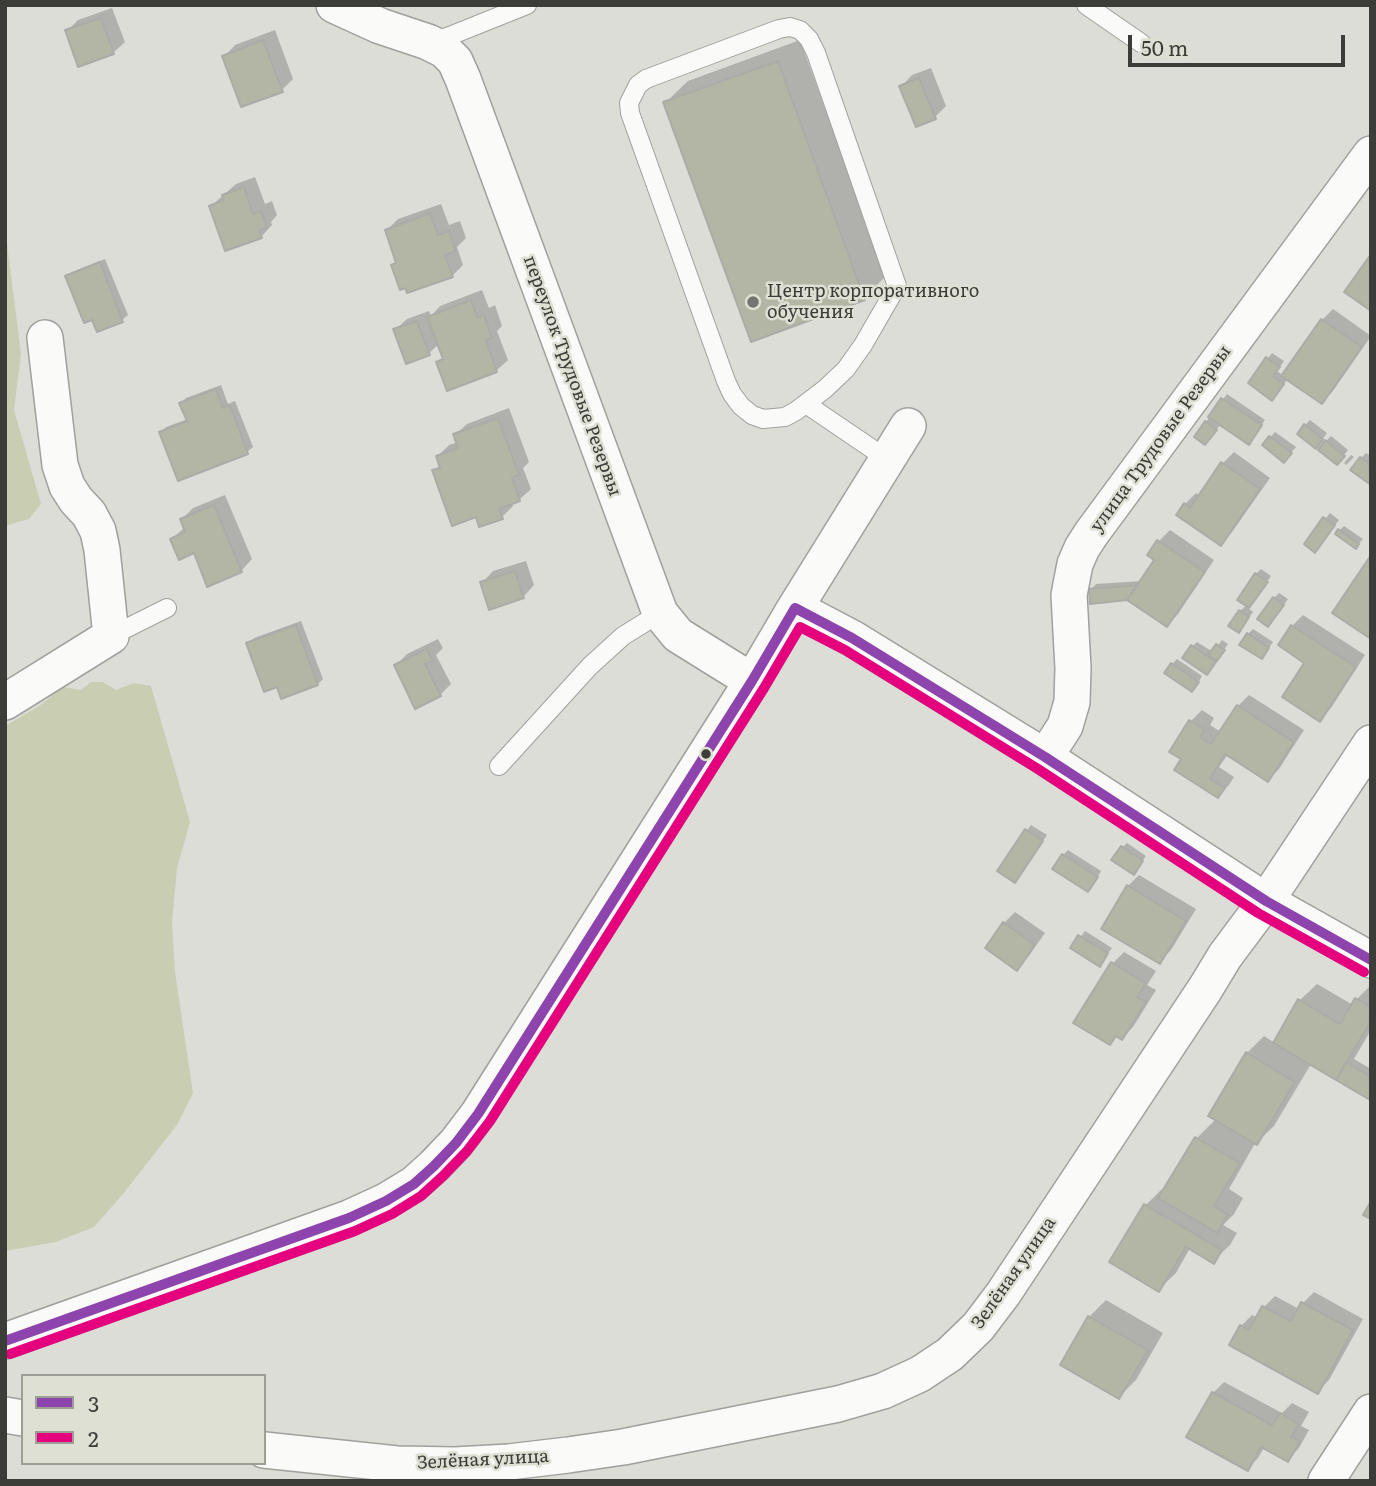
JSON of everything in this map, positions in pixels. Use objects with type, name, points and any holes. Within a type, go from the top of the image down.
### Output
[{"type":"street","name":"переулок Трудовые Резервы","points":[[334,5],[380,26],[428,42],[444,50],[455,61],[660,613],[678,635],[752,681]]},
{"type":"street","name":"улица Трудовые Резервы","points":[[1045,757],[1065,726],[1072,702],[1069,595],[1075,564],[1082,548],[1371,154]]},
{"type":"street","points":[[5,702],[111,636],[98,531],[89,514],[67,486],[60,465],[45,338]]},
{"type":"street","points":[[5,1341],[349,1218],[414,1184],[456,1143],[478,1114],[752,681],[908,426]]},
{"type":"street","points":[[795,608],[852,638],[1045,757],[1266,901],[1371,960]]},
{"type":"street","name":"Зелёная улица","points":[[266,1450],[397,1464],[509,1462],[623,1447],[838,1404],[883,1391],[920,1374],[950,1354],[978,1327],[1003,1294],[1225,956],[1266,901],[1371,743]]},
{"type":"street","points":[[1326,1481],[1371,1412]]},
{"type":"lane","points":[[428,42],[527,5]]},
{"type":"lane","points":[[1086,5],[1141,43]]},
{"type":"lane","points":[[790,27],[800,30],[809,39],[816,53],[897,286],[846,369],[806,404],[785,417],[763,419],[752,415],[732,394],[630,113],[629,103],[638,85],[646,79],[790,27]]},
{"type":"lane","points":[[806,404],[887,459]]},
{"type":"lane","points":[[111,636],[167,608]]},
{"type":"lane","points":[[499,766],[590,667],[624,636],[660,613]]},
{"type":"green space","points":[[5,228],[21,354],[14,410],[41,504],[29,519],[5,526]]},
{"type":"green space","points":[[91,682],[103,682],[116,690],[134,683],[151,686],[190,822],[177,868],[172,923],[175,972],[193,1093],[177,1125],[94,1227],[56,1242],[5,1251],[5,726],[39,706],[63,687],[81,690]]},
{"type":"building","points":[[101,18],[114,54],[78,67],[65,30]]},
{"type":"building","points":[[263,40],[283,92],[241,107],[222,56]]},
{"type":"building","points":[[778,61],[865,300],[751,342],[663,102]]},
{"type":"building","points":[[919,78],[936,119],[916,127],[899,86]]},
{"type":"building","points":[[244,187],[253,214],[261,211],[267,228],[259,230],[262,238],[225,251],[209,206],[224,200],[222,195]]},
{"type":"building","points":[[430,213],[438,235],[449,231],[456,251],[445,255],[453,277],[407,293],[405,288],[400,290],[391,265],[396,263],[385,230]]},
{"type":"building","points":[[1371,254],[1371,311],[1344,292]]},
{"type":"building","points":[[100,262],[123,322],[97,332],[92,320],[84,323],[65,276]]},
{"type":"building","points":[[471,300],[478,318],[484,315],[492,338],[486,340],[497,372],[447,391],[436,362],[443,359],[427,317]]},
{"type":"building","points":[[1321,319],[1362,347],[1322,404],[1281,376]]},
{"type":"building","points":[[417,321],[430,355],[406,364],[393,329]]},
{"type":"building","points":[[1266,357],[1280,367],[1273,376],[1284,384],[1272,401],[1248,383]]},
{"type":"building","points":[[216,389],[223,408],[230,405],[248,454],[178,481],[159,432],[187,421],[179,403]]},
{"type":"building","points":[[1221,398],[1262,425],[1249,445],[1208,417]]},
{"type":"building","points":[[498,418],[519,475],[512,477],[520,501],[499,509],[503,519],[479,527],[476,517],[452,526],[432,470],[440,468],[436,456],[458,448],[453,434]]},
{"type":"building","points":[[1205,421],[1217,430],[1205,445],[1194,437]]},
{"type":"building","points":[[1304,424],[1323,439],[1316,449],[1297,434]]},
{"type":"building","points":[[1269,436],[1292,453],[1284,463],[1262,445]]},
{"type":"building","points":[[1325,440],[1345,456],[1337,465],[1318,450]]},
{"type":"building","points":[[1360,457],[1371,465],[1371,485],[1350,470]]},
{"type":"building","points":[[1221,462],[1260,489],[1221,546],[1176,515],[1184,503],[1190,508]]},
{"type":"building","points":[[214,505],[242,572],[207,587],[194,553],[179,560],[170,539],[185,532],[180,519]]},
{"type":"building","points":[[1323,517],[1335,525],[1315,553],[1304,544]]},
{"type":"building","points":[[1338,529],[1359,544],[1356,549],[1335,534]]},
{"type":"building","points":[[1157,540],[1205,572],[1167,627],[1127,600],[1154,560],[1147,555]]},
{"type":"building","points":[[1371,555],[1371,639],[1332,613]]},
{"type":"building","points":[[515,571],[524,598],[489,610],[480,582]]},
{"type":"building","points":[[1255,573],[1268,582],[1249,608],[1237,600]]},
{"type":"building","points":[[1138,585],[1127,600],[1090,604],[1089,589]]},
{"type":"building","points":[[1273,597],[1284,605],[1268,627],[1257,619]]},
{"type":"building","points":[[1239,610],[1249,617],[1239,633],[1228,626]]},
{"type":"building","points":[[296,625],[318,685],[281,699],[277,687],[264,692],[246,643]]},
{"type":"building","points":[[1291,625],[1356,667],[1320,722],[1282,697],[1304,663],[1278,645]]},
{"type":"building","points":[[1247,633],[1269,648],[1262,659],[1239,645]]},
{"type":"building","points":[[1216,644],[1225,650],[1217,661],[1208,655]]},
{"type":"building","points":[[1191,645],[1216,662],[1207,675],[1182,658]]},
{"type":"building","points":[[427,649],[433,661],[425,664],[441,696],[415,709],[394,665]]},
{"type":"building","points":[[1171,663],[1199,682],[1192,692],[1164,673]]},
{"type":"building","points":[[1237,705],[1294,742],[1268,782],[1225,754],[1210,779],[1225,788],[1218,798],[1174,770],[1181,759],[1169,752],[1189,720],[1205,730],[1200,737],[1211,744]]},
{"type":"building","points":[[1025,829],[1043,841],[1015,883],[997,871]]},
{"type":"building","points":[[1121,846],[1143,861],[1134,875],[1111,860]]},
{"type":"building","points":[[1062,854],[1098,877],[1088,892],[1052,869]]},
{"type":"building","points":[[1127,885],[1186,921],[1160,964],[1101,929]]},
{"type":"building","points":[[1003,922],[1035,945],[1017,971],[985,948]]},
{"type":"building","points":[[1078,935],[1108,953],[1100,967],[1070,948]]},
{"type":"building","points":[[1111,962],[1146,983],[1137,997],[1146,1002],[1122,1040],[1116,1036],[1110,1045],[1073,1023]]},
{"type":"building","points":[[1355,998],[1371,1007],[1371,1021],[1336,1080],[1273,1043],[1298,999],[1340,1024]]},
{"type":"building","points":[[1246,1052],[1295,1082],[1257,1145],[1208,1116]]},
{"type":"building","points":[[1346,1062],[1371,1077],[1370,1100],[1336,1080]]},
{"type":"building","points":[[1195,1137],[1240,1163],[1214,1206],[1228,1215],[1217,1233],[1158,1198]]},
{"type":"building","points":[[1371,1201],[1371,1219],[1363,1215]]},
{"type":"building","points":[[1144,1204],[1222,1250],[1214,1264],[1186,1247],[1159,1292],[1109,1262]]},
{"type":"building","points":[[1301,1302],[1353,1330],[1318,1394],[1229,1345],[1240,1325],[1249,1330],[1262,1306],[1291,1321]]},
{"type":"building","points":[[1088,1316],[1148,1350],[1119,1399],[1060,1365]]},
{"type":"building","points":[[1212,1392],[1272,1425],[1280,1413],[1299,1424],[1291,1437],[1300,1441],[1288,1462],[1261,1447],[1248,1471],[1186,1437]]},
{"type":"transit line","name":"3","points":[[795,608],[852,638],[1045,757],[1266,901],[1371,960]]},
{"type":"transit line","name":"3","points":[[5,1341],[349,1218],[414,1184],[434,1166],[478,1114],[752,681],[795,608]]},
{"type":"transit line","name":"2","points":[[10,1354],[355,1231],[392,1214],[421,1196],[443,1176],[490,1121],[800,627],[845,650],[1038,769],[1258,913],[1364,972]]},
{"type":"place","name":"Центр корпоративного обучения","points":[[753,302]]}]
